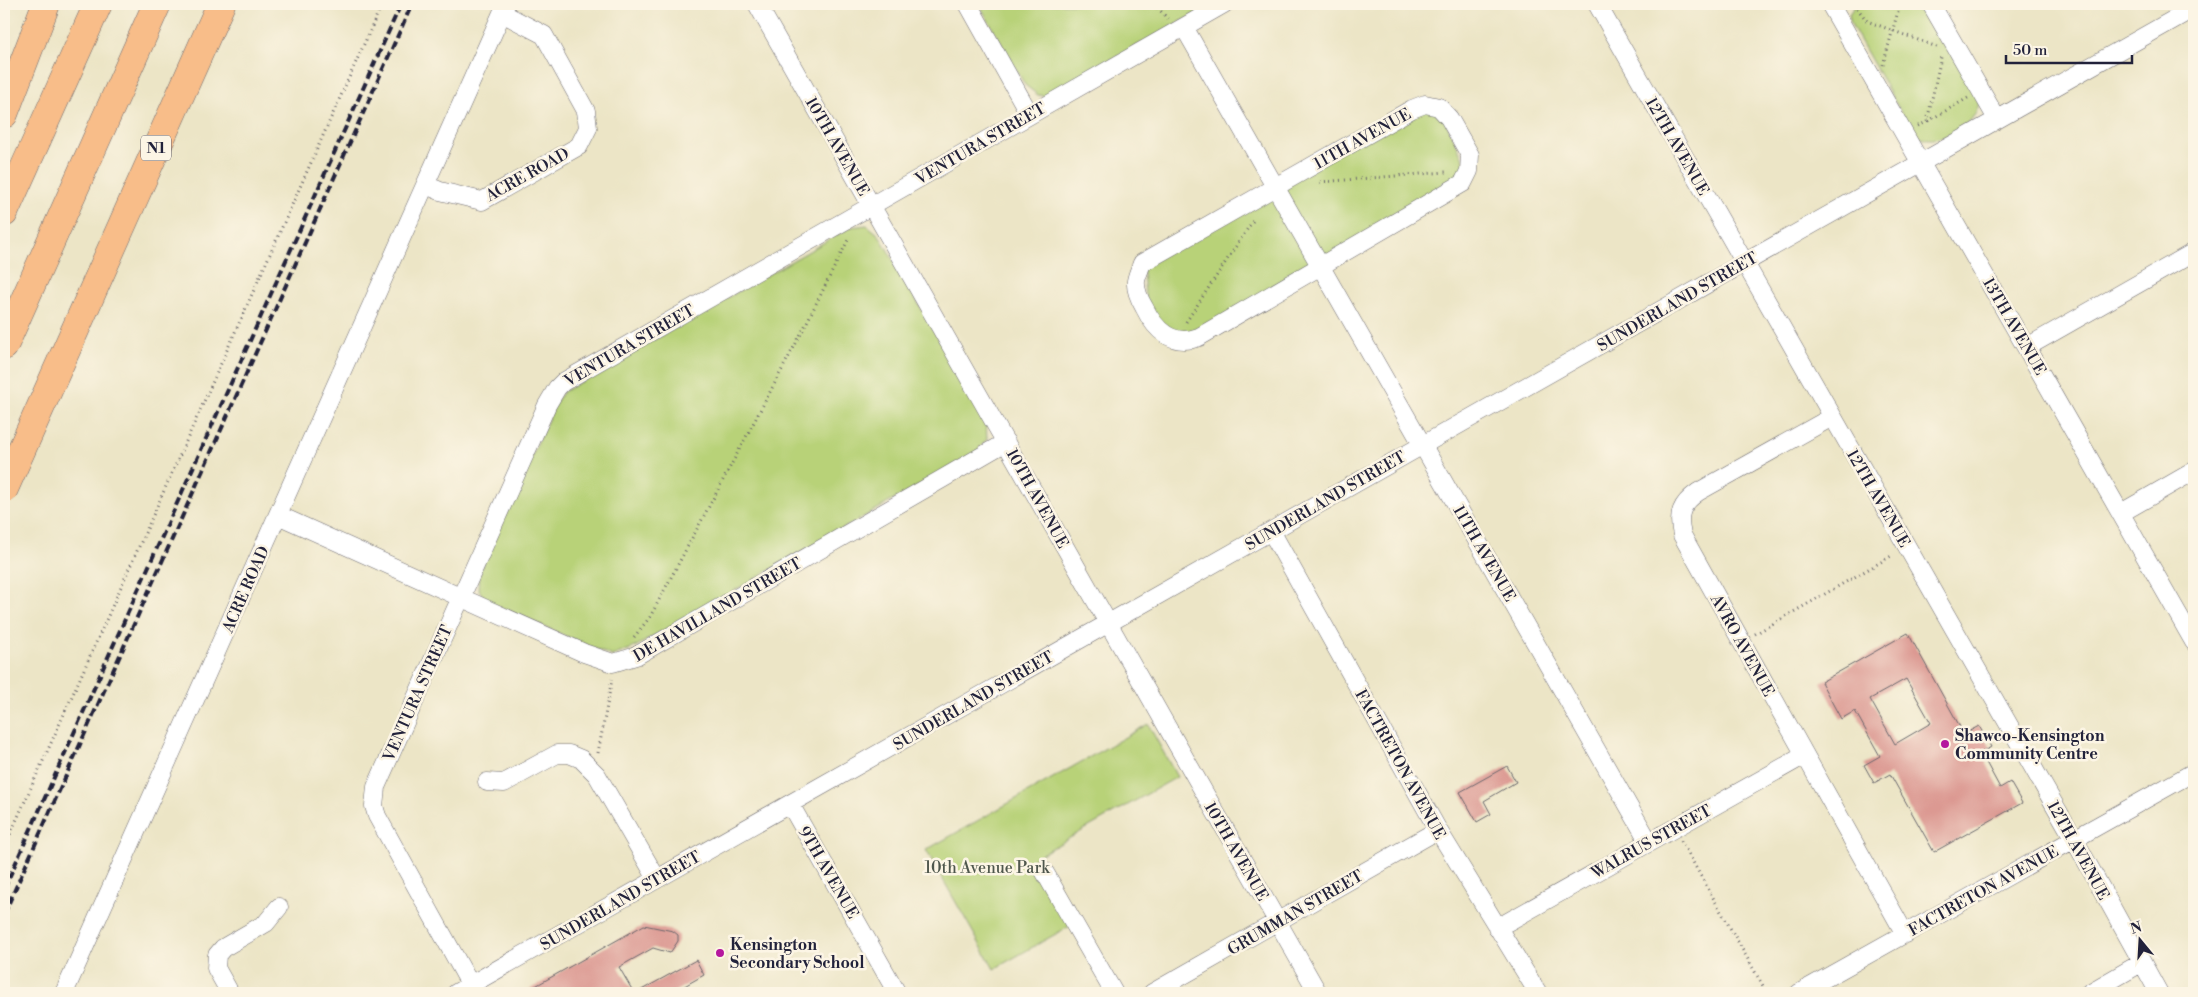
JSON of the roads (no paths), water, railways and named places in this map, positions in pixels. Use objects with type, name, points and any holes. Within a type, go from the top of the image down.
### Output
[{"type":"highway","points":[[4,114],[46,4]]},
{"type":"highway","points":[[4,213],[98,4]]},
{"type":"highway","points":[[4,346],[157,4]]},
{"type":"highway","name":"N1","points":[[4,489],[221,4]]},
{"type":"highway","points":[[92,293],[235,4]]},
{"type":"street","name":"10TH AVENUE","points":[[757,4],[864,210],[1006,442],[1318,993]]},
{"type":"street","points":[[968,4],[1030,115]]},
{"type":"street","name":"VENTURA STREET","points":[[467,991],[377,816],[374,806],[376,787],[547,405],[557,388],[1224,4]]},
{"type":"street","name":"12TH AVENUE","points":[[1597,4],[2074,839],[2159,993]]},
{"type":"street","points":[[1931,4],[1997,119]]},
{"type":"street","name":"13TH AVENUE","points":[[1837,6],[1921,163],[2194,642]]},
{"type":"street","name":"ACRE ROAD","points":[[64,993],[504,8],[544,35],[586,111],[588,128],[579,146],[482,201],[440,191],[426,185]]},
{"type":"street","name":"SUNDERLAND STREET","points":[[467,991],[657,879],[2194,8]]},
{"type":"street","name":"11TH AVENUE","points":[[1184,26],[1649,842]]},
{"type":"street","name":"11TH AVENUE","points":[[1424,104],[1439,107],[1449,118],[1470,155],[1471,163],[1468,177],[1463,183],[1320,264],[1191,340],[1175,340],[1156,327],[1139,298],[1136,283],[1142,263],[1424,104]]},
{"type":"street","points":[[2027,347],[2194,252]]},
{"type":"street","name":"AVRO AVENUE","points":[[1832,417],[1698,492],[1681,507],[1678,520],[1682,535],[1905,934]]},
{"type":"street","name":"DE HAVILLAND STREET","points":[[278,515],[584,653],[613,663],[636,656],[1006,442]]},
{"type":"street","points":[[2121,513],[2194,471]]},
{"type":"street","name":"FACTRETON AVENUE","points":[[1271,531],[1438,830],[1538,993]]},
{"type":"street","points":[[487,782],[504,783],[557,754],[568,754],[581,759],[597,775],[657,879]]},
{"type":"street","name":"WALRUS STREET","points":[[1497,928],[1805,755]]},
{"type":"street","name":"FACTRETON AVENUE","points":[[1799,993],[2194,772]]},
{"type":"street","name":"9TH AVENUE","points":[[790,804],[897,993]]},
{"type":"street","name":"GRUMMAN STREET","points":[[1152,993],[1438,830]]},
{"type":"street","points":[[1044,871],[1114,993]]},
{"type":"street","points":[[230,993],[216,968],[216,954],[222,948],[266,923],[279,906]]},
{"type":"street","points":[[2089,993],[2141,963]]},
{"type":"railway","points":[[4,889],[401,4]]},
{"type":"railway","points":[[4,914],[412,4]]},
{"type":"place","name":"Shawco-Kensington Community Centre","points":[[1945,744]]},
{"type":"place","name":"Kensington Secondary School","points":[[720,953]]},
{"type":"park label","name":"10th Avenue Park","points":[[987,867]]}]
